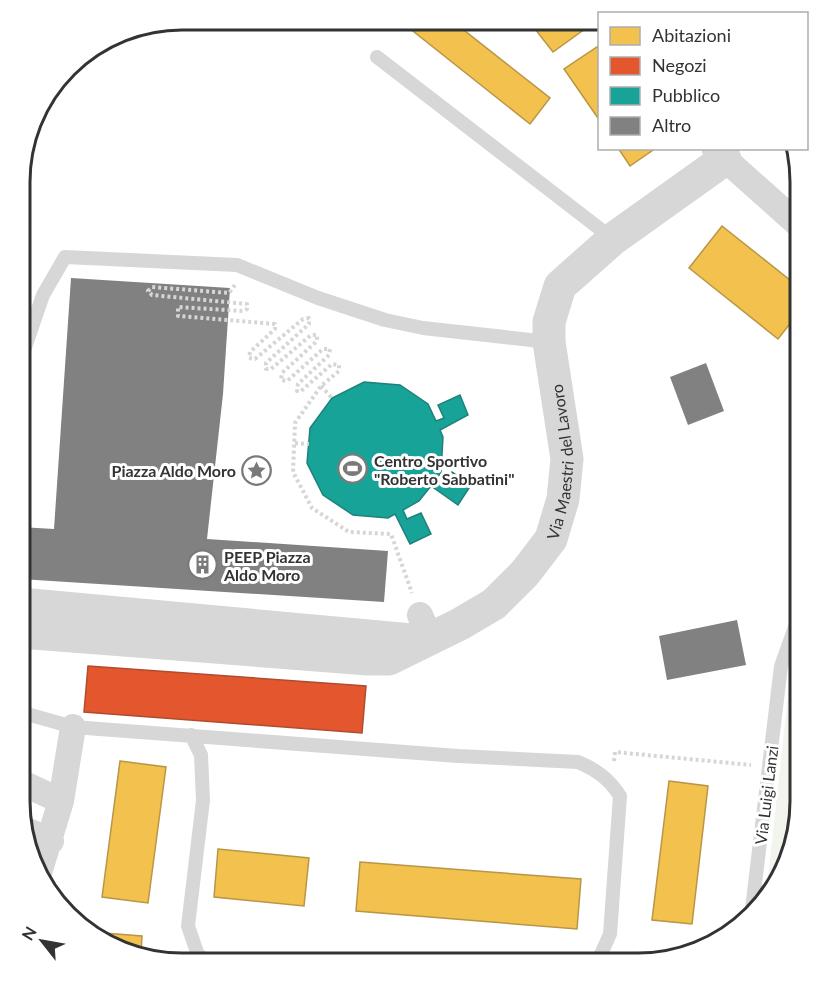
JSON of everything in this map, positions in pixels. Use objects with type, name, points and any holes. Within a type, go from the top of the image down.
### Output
[{"type":"street","name":"Via Maestri del Lavoro","points":[[424,631],[460,624],[494,604],[525,573],[551,539],[563,499],[567,459],[549,342],[549,322],[560,286],[613,239],[722,154]]},
{"type":"street","points":[[722,154],[790,217]]},
{"type":"street","points":[[30,606],[188,631]]},
{"type":"street","points":[[30,632],[424,631]]},
{"type":"street","points":[[43,862],[62,801],[73,727]]},
{"type":"street","points":[[30,787],[62,801]]},
{"type":"street","points":[[34,833],[51,841]]},
{"type":"lane","points":[[377,57],[613,239]]},
{"type":"lane","points":[[30,335],[43,295],[65,256],[237,265],[318,298],[385,320],[423,328],[549,342]]},
{"type":"lane","name":"Via Luigi Lanzi","points":[[753,900],[781,666],[790,641]]},
{"type":"lane","points":[[30,715],[73,727],[458,756],[578,762],[596,770],[611,782],[620,796],[610,934],[601,953]]},
{"type":"lane","points":[[191,735],[201,755],[202,800],[188,926],[197,953]]},
{"type":"path","points":[[233,282],[236,286],[229,293],[152,286],[148,291],[152,295],[247,304],[247,309],[243,311],[178,307],[178,316],[275,324],[275,329],[250,352],[249,358],[255,359],[303,319],[309,318],[309,324],[266,363],[266,369],[271,369],[311,335],[317,335],[317,341],[282,373],[281,380],[287,381],[322,349],[330,350],[329,355],[298,384],[297,390],[301,391],[332,364],[339,365],[339,371],[321,386],[295,423],[293,472],[312,508],[349,532],[391,534],[424,631]]},
{"type":"path","points":[[321,386],[332,398]]},
{"type":"path","points":[[294,443],[309,444]]},
{"type":"path","points":[[611,782],[615,752],[770,766]]},
{"type":"shaded area","points":[[790,678],[789,821],[785,840],[768,881]]},
{"type":"building: Abitazioni","points":[[412,30],[464,30],[550,98],[530,124]]},
{"type":"building: Abitazioni","points":[[536,30],[584,30],[553,52]]},
{"type":"building: Abitazioni","points":[[598,46],[598,118],[564,69]]},
{"type":"building: Abitazioni","points":[[619,150],[653,150],[630,166]]},
{"type":"building: Abitazioni","points":[[722,226],[790,280],[790,324],[778,339],[689,268]]},
{"type":"building: Abitazioni","points":[[120,761],[166,767],[148,903],[102,897]]},
{"type":"building: Abitazioni","points":[[669,781],[708,786],[692,924],[652,920]]},
{"type":"building: Abitazioni","points":[[218,849],[309,858],[304,906],[214,897]]},
{"type":"building: Abitazioni","points":[[360,862],[581,879],[577,929],[356,911]]},
{"type":"building: Abitazioni","points":[[106,933],[142,936],[141,947]]},
{"type":"building: Negozi","points":[[88,666],[366,686],[362,733],[84,712]]},
{"type":"building: Pubblico","points":[[364,382],[400,385],[428,404],[436,421],[444,418],[438,405],[460,395],[468,415],[440,430],[443,437],[441,472],[436,480],[443,484],[452,472],[471,485],[458,505],[431,486],[419,501],[403,510],[407,519],[421,513],[431,534],[410,544],[395,514],[388,518],[353,515],[323,495],[307,463],[310,428],[332,398]]},
{"type":"building: Altro","points":[[71,278],[230,288],[223,394],[207,539],[388,551],[384,602],[30,580],[30,528],[54,529]]},
{"type":"building: Altro","points":[[706,363],[724,411],[688,425],[670,377]]},
{"type":"building: Altro","points":[[737,620],[746,665],[667,680],[659,636]]},
{"type":"place","name":"Centro Sportivo \"Roberto Sabbatini\"","points":[[353,469]]},
{"type":"place","name":"Piazza Aldo Moro","points":[[257,470]]},
{"type":"place","name":"PEEP Piazza Aldo Moro","points":[[203,565]]}]
